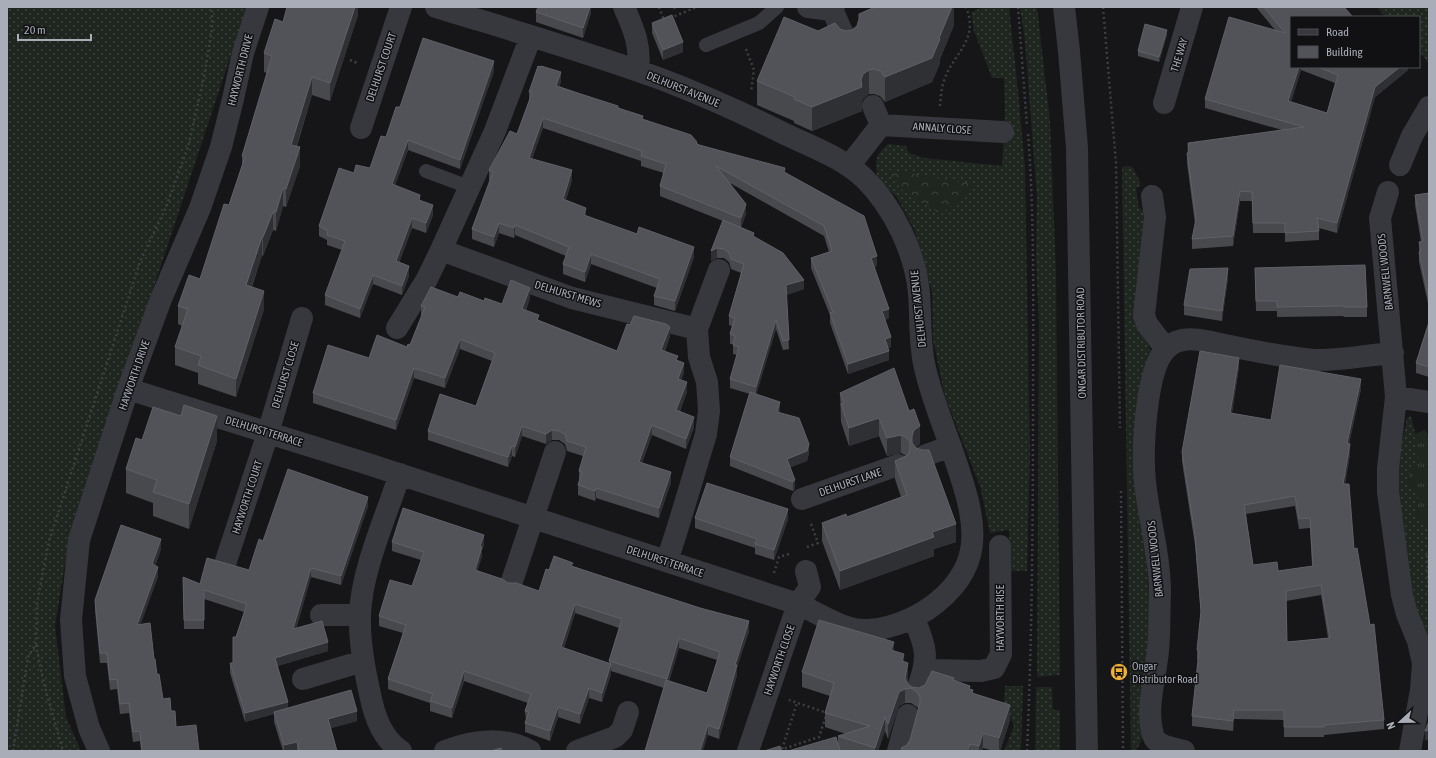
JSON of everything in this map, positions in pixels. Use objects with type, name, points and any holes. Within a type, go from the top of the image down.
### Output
[{"type":"street","name":"HAYWORTH DRIVE","points":[[99,751],[89,728],[75,676],[71,620],[79,540],[128,389],[161,299],[200,208],[221,147],[234,99],[243,53],[258,7]]},
{"type":"street","name":"DELHURST COURT","points":[[361,128],[402,7]]},
{"type":"street","name":"DELHURST AVENUE","points":[[436,7],[638,71],[744,114],[849,166],[876,191],[894,218],[909,249],[915,268],[919,293],[920,333],[924,365],[932,395],[951,446],[973,521],[973,541],[969,558],[958,582],[937,603],[914,619],[871,630],[848,628],[798,604]]},
{"type":"street","points":[[624,7],[638,42],[640,58],[638,71]]},
{"type":"street","points":[[808,7],[833,8],[847,43]]},
{"type":"street","name":"ONGAR DISTRIBUTOR ROAD","points":[[1064,7],[1069,51],[1078,170],[1086,751]]},
{"type":"street","name":"THE WAY","points":[[1164,103],[1192,7]]},
{"type":"street","points":[[397,328],[427,279],[441,250],[495,131],[531,36]]},
{"type":"street","points":[[1400,165],[1412,136],[1429,107]]},
{"type":"street","name":"ANNALY CLOSE","points":[[849,166],[877,116],[938,128],[1004,132]]},
{"type":"street","name":"BARNWELL WOODS","points":[[1388,192],[1380,218],[1396,397],[1388,468],[1388,492],[1402,595],[1407,614],[1426,663],[1410,751]]},
{"type":"street","points":[[1152,196],[1155,217],[1144,315],[1147,324],[1166,349],[1176,342],[1192,338],[1261,352],[1314,360],[1393,353]]},
{"type":"street","name":"DELHURST MEWS","points":[[441,250],[572,298],[697,329]]},
{"type":"street","points":[[667,561],[704,441],[709,411],[707,382],[699,357],[697,329],[718,270]]},
{"type":"street","name":"DELHURST CLOSE","points":[[268,433],[302,318]]},
{"type":"street","name":"BARNWELL WOODS","points":[[1166,349],[1159,359],[1149,392],[1145,439],[1145,481],[1154,534],[1160,591],[1158,650],[1150,711],[1154,737],[1152,747],[1184,751]]},
{"type":"street","name":"DELHURST TERRACE","points":[[128,389],[400,474],[798,604]]},
{"type":"street","points":[[1396,397],[1429,402]]},
{"type":"street","name":"HAYWORTH COURT","points":[[226,561],[268,433]]},
{"type":"street","points":[[924,456],[951,446]]},
{"type":"street","points":[[512,581],[555,452]]},
{"type":"street","name":"DELHURST LANE","points":[[802,499],[898,466]]},
{"type":"street","points":[[400,474],[371,559],[363,591],[360,615],[363,662],[371,701],[382,732],[394,747],[402,751]]},
{"type":"street","name":"HAYWORTH RISE","points":[[914,619],[923,642],[926,658],[921,680],[994,668],[1001,654],[1000,546]]},
{"type":"street","name":"HAYWORTH CLOSE","points":[[748,751],[798,604],[810,587],[806,571]]},
{"type":"street","points":[[321,615],[360,615]]},
{"type":"street","points":[[303,679],[363,662]]},
{"type":"street","points":[[576,751],[615,737],[622,730],[628,712]]},
{"type":"street","points":[[898,751],[908,715]]},
{"type":"street","points":[[445,751],[466,744],[491,741],[507,742],[530,751]]},
{"type":"lane","points":[[706,45],[759,24],[776,7]]},
{"type":"lane","points":[[426,171],[469,187]]},
{"type":"path","points":[[659,7],[665,20]]},
{"type":"path","points":[[635,33],[697,7]]},
{"type":"path","points":[[938,128],[944,81],[951,65],[961,52],[969,32],[970,21],[966,7]]},
{"type":"path","points":[[1018,7],[1032,195],[1032,630],[1027,751]]},
{"type":"path","points":[[1103,7],[1116,163],[1120,430]]},
{"type":"path","points":[[739,32],[755,76],[744,114]]},
{"type":"path","points":[[1121,486],[1123,751]]},
{"type":"path","points":[[1429,551],[1427,556],[1427,585],[1429,593]]},
{"type":"path","points":[[36,644],[44,684],[63,751]]},
{"type":"path","points":[[768,693],[827,713],[819,737],[782,749],[773,749]]},
{"type":"path","points":[[782,749],[797,703]]},
{"type":"green space","points":[[7,7],[247,7],[68,545],[55,626],[66,717],[81,751],[7,751]]},
{"type":"green space","points":[[984,7],[1009,7],[1025,168],[1030,456],[1027,571],[1009,571],[1009,530],[990,533],[980,486],[945,397],[933,340],[932,292],[914,229],[896,196],[877,181],[876,169],[876,160],[888,144],[906,146],[909,153],[925,158],[1002,166],[1005,114],[1004,78],[992,78],[974,31],[971,12]]},
{"type":"green space","points":[[1020,7],[1037,7],[1050,121],[1056,274],[1060,675],[1037,677],[1039,329],[1036,254],[1037,197],[1025,41]]},
{"type":"green space","points":[[1377,7],[1429,7],[1429,64],[1420,52],[1420,16],[1384,16]]},
{"type":"green space","points":[[1130,166],[1133,168],[1140,182],[1140,186],[1136,188],[1139,208],[1144,211],[1145,216],[1137,326],[1149,346],[1151,354],[1146,555],[1151,623],[1143,737],[1136,751],[1131,751],[1122,167]]},
{"type":"green space","points":[[884,169],[977,185],[941,214],[903,191]]},
{"type":"green space","points":[[1411,416],[1417,441],[1418,460],[1416,466],[1410,474],[1408,482],[1418,496],[1417,516],[1423,524],[1429,527],[1429,642],[1418,619],[1399,517],[1398,463],[1407,418]]},
{"type":"green space","points":[[1425,430],[1429,436],[1429,527],[1423,524],[1417,516],[1418,496],[1408,482],[1410,474],[1416,465],[1418,458],[1414,434]]},
{"type":"green space","points":[[1005,686],[1023,686],[1021,751],[1004,751],[1014,726],[1010,717],[1000,713],[1004,703]]},
{"type":"green space","points":[[1036,687],[1052,687],[1053,710],[1060,710],[1060,751],[1035,751]]},
{"type":"building","points":[[287,7],[355,7],[330,83],[312,77],[291,145],[300,147],[286,189],[283,188],[276,212],[273,212],[262,237],[246,285],[264,291],[236,379],[198,365],[201,356],[175,347],[188,309],[178,306],[189,275],[200,279],[224,204],[229,205],[245,157],[242,156],[272,56],[264,53],[275,19],[283,22]]},
{"type":"building","points":[[538,7],[590,7],[583,28],[536,12]]},
{"type":"building","points":[[875,7],[952,7],[932,58],[885,77],[880,71],[874,69],[869,70],[863,74],[861,80],[862,87],[812,107],[794,99],[795,97],[757,81],[784,17],[818,31],[835,23],[840,29],[846,31],[852,30],[857,26],[859,14]]},
{"type":"building","points":[[1264,7],[1344,7],[1352,16],[1290,16],[1290,68],[1299,68],[1288,101],[1327,113],[1338,75],[1320,68],[1399,68],[1375,87],[1337,223],[1317,218],[1319,231],[1285,233],[1285,223],[1253,223],[1252,192],[1240,191],[1233,236],[1192,239],[1196,219],[1187,153],[1189,153],[1188,143],[1304,127],[1205,99],[1229,17],[1285,33]]},
{"type":"building","points":[[672,15],[683,42],[663,50],[652,23]]},
{"type":"building","points":[[1145,24],[1167,30],[1159,57],[1138,51]]},
{"type":"building","points":[[423,38],[494,61],[460,160],[408,140],[392,184],[420,195],[419,200],[433,205],[426,223],[412,218],[396,261],[409,266],[402,286],[373,275],[360,309],[325,295],[345,241],[327,235],[328,231],[319,226],[339,168],[354,173],[356,165],[370,168],[381,136],[386,137],[396,107],[400,107]]},
{"type":"building","points":[[538,66],[561,72],[556,86],[618,106],[618,108],[643,116],[642,119],[691,135],[699,145],[785,168],[784,172],[864,216],[877,256],[871,258],[889,309],[882,311],[891,337],[885,339],[889,351],[848,364],[830,313],[833,312],[811,258],[832,251],[824,226],[716,166],[746,204],[741,218],[660,186],[666,164],[641,156],[642,151],[543,118],[529,158],[572,170],[563,199],[586,208],[584,215],[637,234],[639,227],[694,247],[675,301],[654,296],[660,279],[591,254],[585,272],[563,264],[569,247],[515,225],[514,228],[499,223],[494,237],[472,229],[493,172],[489,170],[510,131],[517,134],[532,93],[529,92]]},
{"type":"building","points":[[1429,193],[1429,299],[1419,252],[1421,251],[1419,242],[1423,241],[1415,195]]},
{"type":"building","points":[[723,220],[754,233],[753,236],[783,253],[804,280],[786,285],[789,340],[783,341],[776,320],[756,387],[730,379],[739,347],[733,345],[735,336],[730,334],[735,318],[729,316],[744,264],[731,259],[729,253],[724,249],[717,248],[711,251]]},
{"type":"building","points":[[1365,265],[1367,307],[1277,307],[1277,301],[1256,301],[1255,268]]},
{"type":"building","points":[[1228,268],[1222,311],[1184,305],[1190,269]]},
{"type":"building","points":[[511,280],[530,288],[522,309],[539,315],[537,320],[617,351],[627,324],[630,325],[634,316],[666,324],[670,327],[661,350],[678,356],[676,360],[684,363],[678,379],[687,382],[676,410],[694,417],[686,439],[652,425],[639,462],[671,472],[659,508],[596,488],[595,491],[578,485],[582,472],[579,471],[586,447],[567,441],[565,434],[559,431],[552,430],[546,434],[522,426],[515,447],[512,446],[508,457],[428,431],[440,394],[476,406],[495,353],[460,339],[445,378],[414,368],[396,420],[313,393],[328,345],[369,358],[377,335],[407,347],[408,344],[410,345],[425,307],[421,306],[431,287],[458,297],[460,292],[484,301],[485,298],[502,304]]},
{"type":"building","points":[[1429,322],[1429,367],[1416,363]]},
{"type":"building","points":[[1200,351],[1239,358],[1230,413],[1271,420],[1280,365],[1361,379],[1347,443],[1350,444],[1343,484],[1349,484],[1354,549],[1357,548],[1370,625],[1374,624],[1384,720],[1324,725],[1324,727],[1284,727],[1284,710],[1234,710],[1233,721],[1192,716],[1199,651],[1197,650],[1201,611],[1195,535],[1182,452]],"holes":[[[1295,496],[1299,519],[1310,518],[1313,566],[1278,571],[1277,562],[1253,565],[1244,505]],[[1321,585],[1330,638],[1287,642],[1286,591]]]},
{"type":"building","points":[[894,368],[909,411],[914,409],[920,426],[914,430],[912,443],[916,448],[929,450],[956,524],[932,532],[934,537],[840,571],[822,523],[846,514],[847,517],[907,495],[895,461],[908,455],[910,442],[906,437],[901,435],[887,438],[879,418],[849,428],[841,404],[844,403],[840,393]]},
{"type":"building","points":[[750,392],[780,402],[777,412],[799,418],[809,444],[807,451],[787,459],[795,480],[793,482],[730,457]]},
{"type":"building","points":[[184,405],[217,416],[189,504],[153,492],[157,480],[126,469],[136,438],[142,440],[153,407],[181,416]]},
{"type":"building","points":[[288,469],[368,497],[341,576],[311,568],[293,629],[322,621],[328,642],[275,658],[288,702],[245,713],[230,663],[233,663],[233,637],[236,637],[247,604],[204,590],[204,620],[184,620],[183,577],[200,584],[207,558],[249,570],[259,539],[263,541]]},
{"type":"building","points":[[707,483],[788,509],[774,550],[755,544],[757,539],[695,518]]},
{"type":"building","points":[[403,508],[484,535],[475,570],[502,579],[508,583],[516,583],[539,591],[546,569],[549,570],[554,556],[573,563],[571,566],[700,608],[749,621],[735,665],[737,665],[719,729],[708,725],[700,751],[645,751],[666,680],[707,693],[720,652],[679,638],[667,679],[609,661],[622,619],[575,604],[561,647],[611,664],[602,693],[589,688],[580,714],[558,707],[550,731],[525,723],[529,712],[525,711],[531,694],[464,671],[452,708],[430,701],[433,694],[388,679],[406,625],[379,616],[390,580],[412,586],[424,552],[392,542]]},
{"type":"building","points":[[121,525],[161,539],[152,564],[158,567],[137,625],[150,623],[154,659],[157,675],[159,674],[163,699],[170,698],[171,711],[175,711],[176,727],[196,725],[199,751],[142,751],[140,731],[133,732],[129,703],[120,704],[117,679],[110,680],[107,653],[100,653],[95,600]]},
{"type":"building","points":[[819,620],[894,642],[891,650],[904,654],[902,661],[908,663],[905,678],[908,684],[912,687],[919,688],[925,685],[932,671],[954,678],[953,680],[970,686],[969,689],[973,690],[972,693],[1010,705],[999,738],[983,733],[979,746],[970,744],[968,751],[903,751],[901,748],[907,745],[910,740],[920,703],[920,697],[917,692],[911,688],[899,692],[888,724],[885,717],[875,748],[838,736],[870,726],[825,713],[834,683],[802,672]]},
{"type":"building","points":[[351,690],[357,711],[328,719],[337,751],[299,751],[297,742],[284,745],[274,712]]},
{"type":"building","points":[[1429,721],[1429,730],[1425,731]]},
{"type":"building","points":[[836,737],[840,751],[788,751]]},
{"type":"building","points":[[780,746],[781,751],[764,751]]},
{"type":"building","points":[[501,748],[502,751],[491,751]]},
{"type":"place","name":"Ongar Distributor Road","points":[[1119,672]]}]
